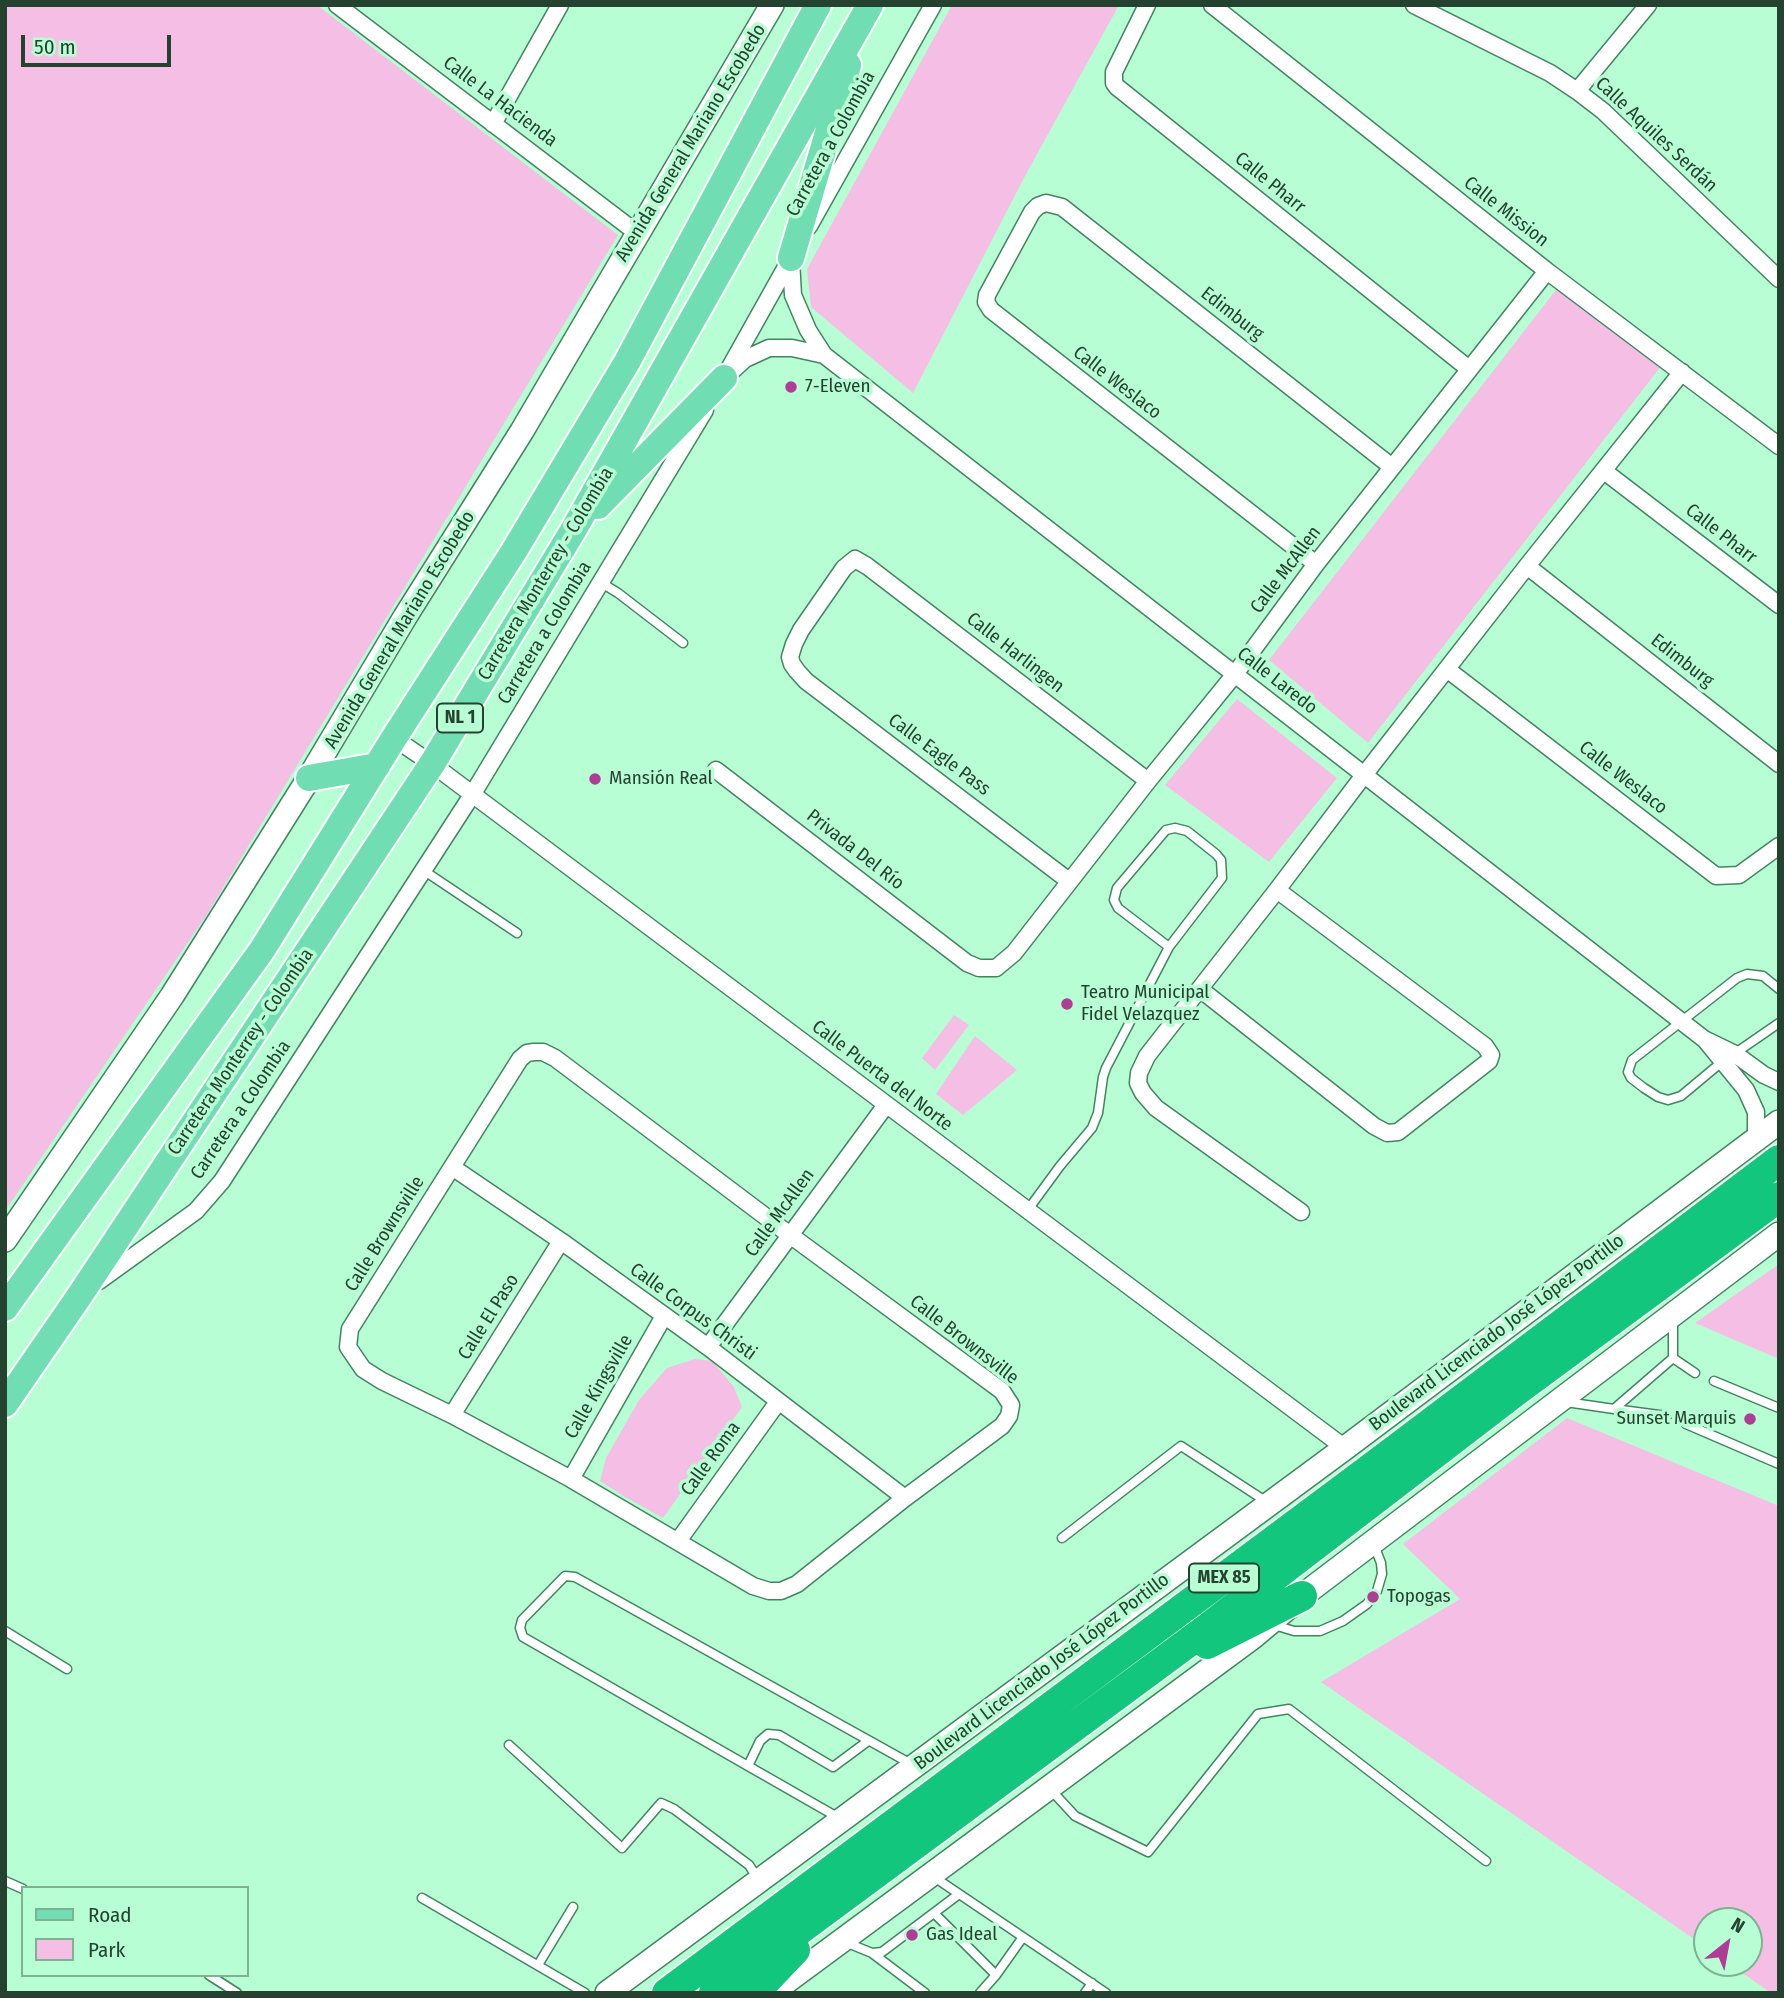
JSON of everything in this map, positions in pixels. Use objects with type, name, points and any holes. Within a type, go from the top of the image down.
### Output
[{"type":"highway","name":"Boulevard Licenciado José López Portillo","points":[[667,1993],[1294,1526],[1779,1160]]},
{"type":"highway","name":"MEX 85","points":[[714,1993],[1205,1630],[1516,1391],[1779,1197]]},
{"type":"highway","points":[[1143,1675],[1302,1596]]},
{"type":"highway","points":[[754,1993],[839,1899]]},
{"type":"highway","points":[[643,1993],[677,1974],[708,1962]]},
{"type":"main road","name":"Carretera Monterrey - Colombia","points":[[5,1308],[262,950],[514,551],[627,362],[818,5]]},
{"type":"main road","name":"Carretera Monterrey - Colombia","points":[[5,1404],[432,764],[574,529],[865,14]]},
{"type":"main road","points":[[791,258],[865,14]]},
{"type":"main road","points":[[574,529],[724,378]]},
{"type":"main road","points":[[309,778],[377,765]]},
{"type":"street","name":"Calle La Hacienda","points":[[337,5],[637,233]]},
{"type":"street","points":[[494,124],[557,10],[541,5]]},
{"type":"street","name":"Avenida General Mariano Escobedo","points":[[5,1240],[172,996],[309,778],[405,617],[523,431],[772,5]]},
{"type":"street","name":"Carretera a Colombia","points":[[78,1298],[110,1271],[195,1211],[222,1181],[472,795],[724,378],[933,5]]},
{"type":"street","name":"Calle Pharr","points":[[1147,5],[1114,72],[1114,83],[1117,87],[1469,369]]},
{"type":"street","name":"Calle Mission","points":[[1212,5],[1547,271],[1779,446]]},
{"type":"street","name":"Calle Aquiles Serdán","points":[[1414,5],[1550,74],[1577,91],[1603,111],[1779,279]]},
{"type":"street","points":[[1577,91],[1648,5]]},
{"type":"street","name":"Edimburg","points":[[1042,204],[1062,207],[1392,467]]},
{"type":"street","name":"Calle Weslaco","points":[[1042,204],[1029,218],[987,295],[986,302],[991,310],[1315,564]]},
{"type":"street","name":"Calle Laredo","points":[[791,258],[793,295],[808,330],[824,355],[1704,1040],[1728,1058],[1779,1082]]},
{"type":"street","name":"Calle McAllen","points":[[967,963],[986,969],[996,968],[1014,953],[1147,781],[1235,674],[1315,564],[1547,271]]},
{"type":"street","name":"Calle Laredo","points":[[724,378],[745,359],[769,348],[792,348],[824,355]]},
{"type":"street","points":[[1301,1212],[1156,1108],[1138,1083],[1139,1073],[1147,1056],[1364,775],[1682,372]]},
{"type":"street","name":"Calle Pharr","points":[[1604,471],[1779,605]]},
{"type":"street","name":"Calle Eagle Pass","points":[[855,559],[844,568],[801,630],[790,657],[792,664],[806,681],[1069,881]]},
{"type":"street","name":"Calle Harlingen","points":[[855,559],[1147,781]]},
{"type":"street","name":"Edimburg","points":[[1527,566],[1779,764]]},
{"type":"street","name":"Calle Weslaco","points":[[1448,670],[1716,876],[1739,875],[1779,846]]},
{"type":"street","name":"Calle Puerta del Norte","points":[[394,738],[1345,1448]]},
{"type":"street","name":"Privada Del Río","points":[[716,770],[967,963]]},
{"type":"street","points":[[1200,989],[1374,1126],[1387,1133],[1398,1132],[1486,1064],[1491,1055],[1485,1046],[1277,890]]},
{"type":"street","name":"Calle Brownsville","points":[[543,1052],[555,1058],[790,1235],[1002,1391],[1011,1405],[1009,1416],[1002,1426],[905,1498],[797,1584],[781,1591],[769,1591],[753,1586],[571,1479],[382,1381],[363,1369],[348,1347],[350,1329],[520,1059],[527,1053],[543,1052]]},
{"type":"street","name":"Calle Laredo","points":[[1728,1058],[1756,1112],[1756,1139]]},
{"type":"street","name":"Calle McAllen","points":[[708,1347],[886,1105]]},
{"type":"street","name":"Boulevard Licenciado José López Portillo","points":[[607,1993],[1345,1448],[1779,1122]]},
{"type":"street","name":"Calle Corpus Christi","points":[[452,1167],[561,1241],[708,1347],[905,1498]]},
{"type":"street","points":[[771,1993],[1253,1637],[1302,1596],[1779,1234]]},
{"type":"street","name":"Calle El Paso","points":[[452,1415],[561,1241]]},
{"type":"street","name":"Calle Kingsville","points":[[571,1479],[664,1316]]},
{"type":"street","name":"Calle Roma","points":[[678,1541],[778,1402]]},
{"type":"lane","points":[[600,582],[683,643]]},
{"type":"lane","points":[[1027,1210],[1092,1128],[1098,1113],[1106,1068],[1169,947],[1222,878],[1221,860],[1216,854],[1187,831],[1175,828],[1166,830],[1117,888],[1114,900],[1118,908],[1169,947]]},
{"type":"lane","points":[[423,870],[517,933]]},
{"type":"lane","points":[[1779,989],[1763,976],[1747,974],[1737,978],[1632,1060],[1629,1072],[1631,1078],[1658,1097],[1668,1100],[1681,1096],[1728,1058],[1779,1023]]},
{"type":"lane","points":[[1614,1409],[1673,1358],[1673,1317]]},
{"type":"lane","points":[[1673,1358],[1695,1373]]},
{"type":"lane","points":[[1714,1381],[1779,1408]]},
{"type":"lane","points":[[1560,1401],[1667,1416]]},
{"type":"lane","points":[[1686,1424],[1779,1464]]},
{"type":"lane","points":[[1062,1538],[1181,1446],[1269,1504]]},
{"type":"lane","points":[[1269,1623],[1294,1631],[1320,1630],[1343,1621],[1367,1604],[1377,1591],[1382,1574],[1381,1563],[1373,1544]]},
{"type":"lane","points":[[841,1819],[523,1637],[520,1628],[523,1620],[565,1576],[575,1577],[915,1766]]},
{"type":"lane","points":[[5,1631],[67,1669]]},
{"type":"lane","points":[[1049,1788],[1076,1815],[1148,1852],[1258,1714],[1289,1709],[1486,1861]]},
{"type":"lane","points":[[748,1766],[760,1741],[768,1734],[779,1735],[833,1767],[868,1741]]},
{"type":"lane","points":[[509,1745],[622,1848],[661,1803],[749,1865],[760,1881]]},
{"type":"lane","points":[[931,1875],[1106,1993]]},
{"type":"lane","points":[[5,1881],[21,1888]]},
{"type":"lane","points":[[872,1953],[882,1952],[959,1894]]},
{"type":"lane","points":[[422,1898],[585,1993]]},
{"type":"lane","points":[[538,1965],[573,1907]]},
{"type":"lane","points":[[934,1913],[996,1975]]},
{"type":"lane","points":[[981,1993],[1023,1937]]},
{"type":"lane","points":[[843,1941],[872,1953],[925,1993]]},
{"type":"lane","points":[[212,1977],[237,1993]]},
{"type":"lane","points":[[1085,1993],[1092,1983]]},
{"type":"green space","points":[[5,5],[317,5],[618,235],[206,916],[5,1211]]},
{"type":"green space","points":[[952,5],[1119,5],[1025,176],[913,393],[811,307],[807,269]]},
{"type":"green space","points":[[1559,286],[1662,365],[1368,743],[1269,660]]},
{"type":"green space","points":[[1237,699],[1337,778],[1269,862],[1165,785]]},
{"type":"green space","points":[[954,1015],[969,1025],[935,1070],[922,1058]]},
{"type":"green space","points":[[975,1036],[1017,1070],[963,1115],[936,1094]]},
{"type":"green space","points":[[1779,1264],[1779,1359],[1695,1323]]},
{"type":"green space","points":[[695,1359],[712,1361],[734,1387],[742,1407],[663,1518],[600,1481],[606,1458],[639,1400],[667,1368]]},
{"type":"green space","points":[[1567,1418],[1779,1506],[1779,1993],[1771,1993],[1748,1977],[1763,1977],[1763,1907],[1693,1907],[1693,1938],[1321,1682],[1460,1599],[1403,1544]]},
{"type":"place","name":"7-Eleven","points":[[791,387]]},
{"type":"place","name":"Mansión Real","points":[[595,779]]},
{"type":"place","name":"Teatro Municipal Fidel Velazquez","points":[[1067,1004]]},
{"type":"place","name":"Sunset Marquis","points":[[1750,1419]]},
{"type":"place","name":"Topogas","points":[[1373,1597]]},
{"type":"place","name":"Gas Ideal","points":[[912,1935]]}]
